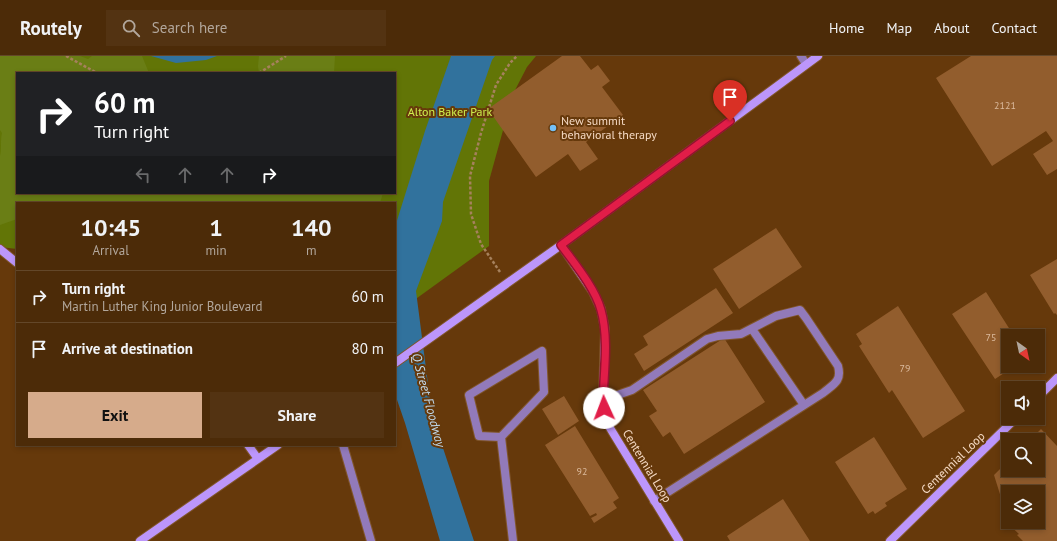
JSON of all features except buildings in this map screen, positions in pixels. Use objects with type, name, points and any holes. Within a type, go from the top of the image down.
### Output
[{"type":"main road","points":[[396,362],[561,245],[818,56]]},
{"type":"main road","name":"Centennial Loop","points":[[561,245],[593,292],[601,309],[605,329],[603,400],[610,428],[679,541]]},
{"type":"main road","points":[[0,249],[16,262]]},
{"type":"main road","points":[[1045,390],[1057,378]]},
{"type":"main road","name":"Centennial Loop","points":[[890,541],[1009,425]]},
{"type":"main road","points":[[249,446],[258,459]]},
{"type":"main road","points":[[140,541],[277,446]]},
{"type":"lane","points":[[801,56],[806,64]]},
{"type":"lane","points":[[603,400],[632,390],[707,339],[718,336],[741,334],[776,316],[800,310],[838,366],[840,374],[838,380],[823,393],[654,501]]},
{"type":"lane","points":[[752,329],[804,405]]},
{"type":"lane","points":[[542,351],[544,392],[501,437],[479,436],[469,395],[542,351]]},
{"type":"lane","points":[[501,437],[513,541]]},
{"type":"lane","points":[[343,446],[371,541]]},
{"type":"path","points":[[66,56],[95,72]]},
{"type":"path","points":[[261,72],[286,56]]},
{"type":"path","points":[[507,283],[481,244],[471,214],[470,176],[481,133],[496,85],[510,62],[517,56]]},
{"type":"green space","name":"Alton Baker Park","points":[[0,56],[536,56],[527,67],[513,94],[489,181],[489,246],[396,313],[396,202],[16,202],[16,249],[0,247]]},
{"type":"green space","points":[[0,56],[80,56],[88,59],[92,56],[142,56],[149,72],[16,72],[16,194],[383,194],[380,202],[16,202],[16,219],[0,225],[0,156],[2,133],[0,130]]},
{"type":"green space","points":[[259,56],[335,56],[334,72],[259,72]]},
{"type":"water","points":[[151,56],[217,56],[206,60],[176,63]]},
{"type":"water","name":"Q Street Floodway","points":[[451,56],[495,56],[492,60],[443,202],[442,221],[416,291],[432,415],[474,541],[440,541],[396,397],[396,224],[425,131]]},
{"type":"place","name":"New summit behavioral therapy","points":[[553,128]]},
{"type":"route","points":[[604,408],[605,329],[601,309],[593,292],[580,271],[561,245],[730,121]]}]
